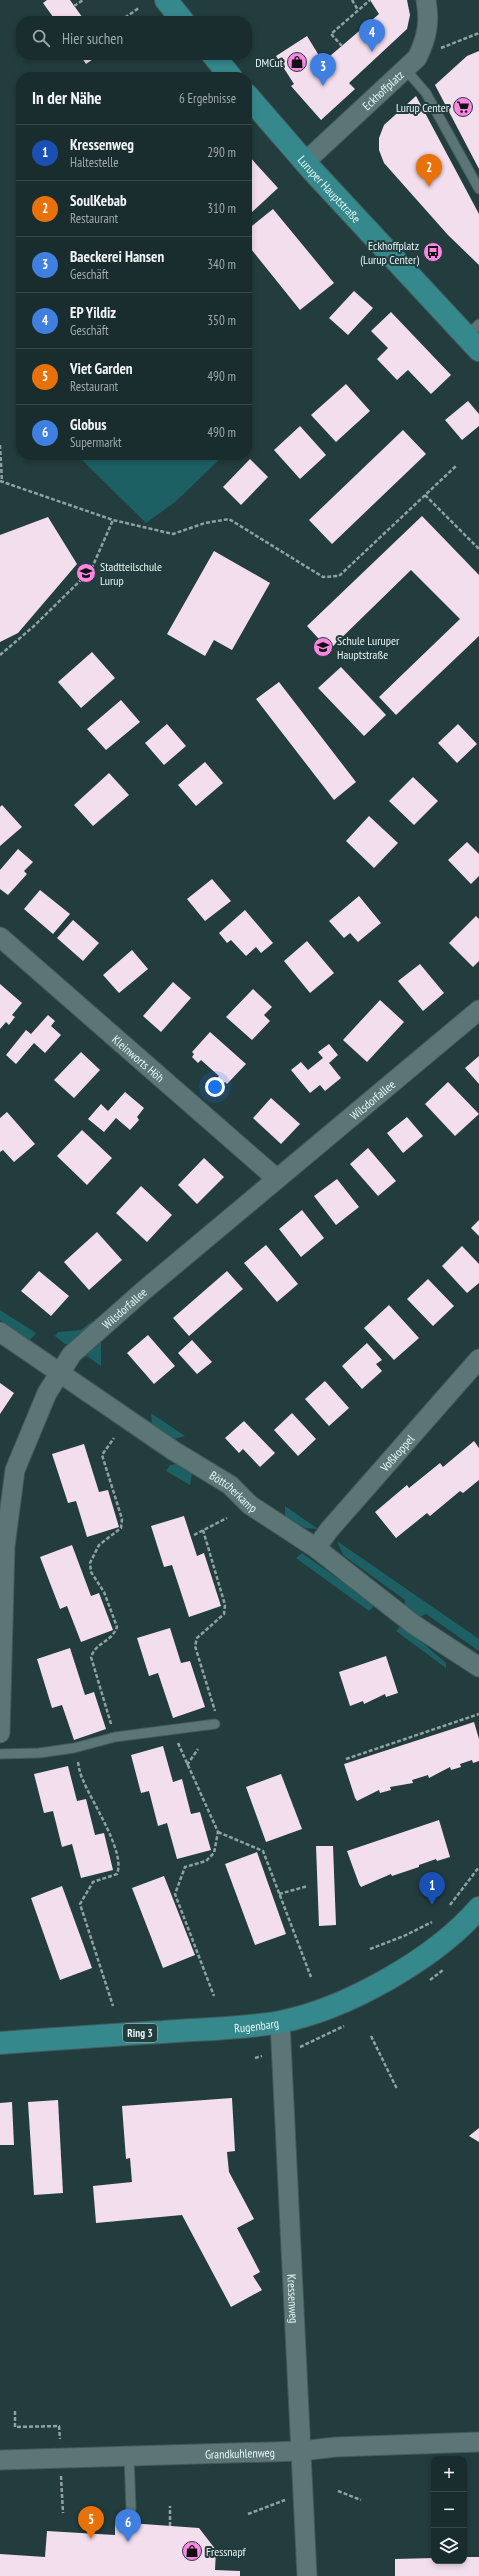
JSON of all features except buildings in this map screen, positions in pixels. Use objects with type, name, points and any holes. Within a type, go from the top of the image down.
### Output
[{"type":"main road","points":[[166,0],[179,16]]},
{"type":"main road","points":[[217,60],[227,72]]},
{"type":"main road","name":"Luruper Hauptstraße","points":[[252,101],[305,162],[475,337]]},
{"type":"main road","name":"Rugenbarg","points":[[0,2043],[228,2028],[280,2022],[316,2012],[393,1976],[447,1941],[479,1908]]},
{"type":"street","name":"Eckhoffplatz","points":[[305,162],[411,64],[423,46],[428,25],[426,0]]},
{"type":"street","name":"Kleinworts Höh","points":[[0,937],[277,1178]]},
{"type":"street","name":"Wilsdorfallee","points":[[0,1733],[5,1546],[8,1509],[18,1463],[30,1429],[59,1373],[72,1354],[113,1317],[479,1010]]},
{"type":"street","name":"Böttcherkamp","points":[[0,1332],[59,1373],[223,1481],[250,1505],[316,1548],[413,1624],[479,1667]]},
{"type":"street","name":"Voßkoppel","points":[[316,1548],[329,1530],[479,1359]]},
{"type":"street","name":"Böttcherkamp","points":[[463,1658],[479,1674]]},
{"type":"street","name":"Kressenweg","points":[[280,2022],[307,2576]]},
{"type":"street","name":"Grandkuhlenweg","points":[[0,2460],[301,2451],[336,2447],[479,2442]]},
{"type":"lane","points":[[411,64],[479,189]]},
{"type":"lane","points":[[0,1754],[39,1753],[74,1748],[115,1737],[216,1724]]},
{"type":"lane","points":[[129,2456],[131,2509]]},
{"type":"path","points":[[74,6],[83,0]]},
{"type":"path","points":[[352,0],[358,10]]},
{"type":"path","points":[[342,46],[331,34],[370,0]]},
{"type":"path","points":[[127,16],[139,8]]},
{"type":"path","points":[[411,64],[479,33]]},
{"type":"path","points":[[0,445],[1,482],[113,520],[173,534],[205,523],[229,519],[323,576],[339,576],[456,466]]},
{"type":"path","points":[[425,495],[479,550]]},
{"type":"path","points":[[0,655],[34,626],[91,570],[113,520]]},
{"type":"path","points":[[114,1438],[102,1456],[122,1519],[121,1528],[99,1545],[90,1563],[91,1572],[104,1592],[117,1627],[113,1636],[94,1648],[91,1657],[115,1737]]},
{"type":"path","points":[[194,1535],[227,1518]]},
{"type":"path","points":[[203,1530],[226,1604],[224,1614],[197,1638],[195,1646],[216,1713],[216,1724]]},
{"type":"path","points":[[346,1759],[479,1714]]},
{"type":"path","points":[[172,1730],[218,1832],[214,1853],[206,1861],[185,1867],[175,1894],[214,1996]]},
{"type":"path","points":[[74,1748],[82,1779],[109,1830],[119,1867],[117,1874],[94,1882],[80,1904],[113,2006]]},
{"type":"path","points":[[187,1766],[198,1749]]},
{"type":"path","points":[[218,1832],[263,1851],[311,1977]]},
{"type":"path","points":[[446,1909],[479,1867]]},
{"type":"path","points":[[279,1894],[308,1886]]},
{"type":"path","points":[[370,1949],[404,1936],[434,1920]]},
{"type":"path","points":[[371,2036],[396,2088]]},
{"type":"path","points":[[15,2411],[15,2427],[59,2426],[60,2441]]},
{"type":"path","points":[[61,2470],[63,2513]]},
{"type":"path","points":[[338,2491],[361,2500]]},
{"type":"path","points":[[248,2514],[281,2500],[288,2500]]},
{"type":"path","points":[[170,2506],[170,2526]]},
{"type":"shaded area","points":[[82,460],[219,460],[175,502],[146,523]]},
{"type":"shaded area","points":[[0,1310],[36,1333],[30,1340],[0,1320]]},
{"type":"shaded area","points":[[92,1321],[93,1323],[69,1344],[65,1344],[55,1336],[58,1332],[81,1330]]},
{"type":"shaded area","points":[[101,1338],[101,1366],[85,1355]]},
{"type":"shaded area","points":[[151,1413],[185,1436],[174,1439],[152,1425]]},
{"type":"shaded area","points":[[186,1463],[193,1467],[190,1485],[166,1471],[170,1465]]},
{"type":"shaded area","points":[[285,1506],[318,1529],[305,1528],[285,1516]]},
{"type":"shaded area","points":[[337,1541],[479,1639],[479,1651],[426,1614],[416,1619],[404,1611],[405,1600],[343,1555]]},
{"type":"shaded area","points":[[302,1553],[372,1603],[373,1607],[369,1611],[296,1558]]},
{"type":"shaded area","points":[[402,1625],[446,1663],[446,1668],[396,1631]]},
{"type":"place","name":"EP Yildiz","points":[[372,52]]},
{"type":"place","name":"DMCut","points":[[297,62]]},
{"type":"place","name":"Baeckerei Hansen","points":[[323,86]]},
{"type":"place","name":"Lurup Center","points":[[463,107]]},
{"type":"place","name":"SoulKebab","points":[[429,187]]},
{"type":"place","name":"Eckhoffplatz (Lurup Center)","points":[[433,252]]},
{"type":"place","name":"Stadtteilschule Lurup","points":[[86,573]]},
{"type":"place","name":"Schule Luruper Hauptstraße","points":[[323,647]]},
{"type":"place","name":"Kressenweg","points":[[432,1905]]},
{"type":"place","name":"Viet Garden","points":[[91,2539]]},
{"type":"place","name":"Globus","points":[[128,2542]]},
{"type":"place","name":"Fressnapf","points":[[192,2551]]}]
